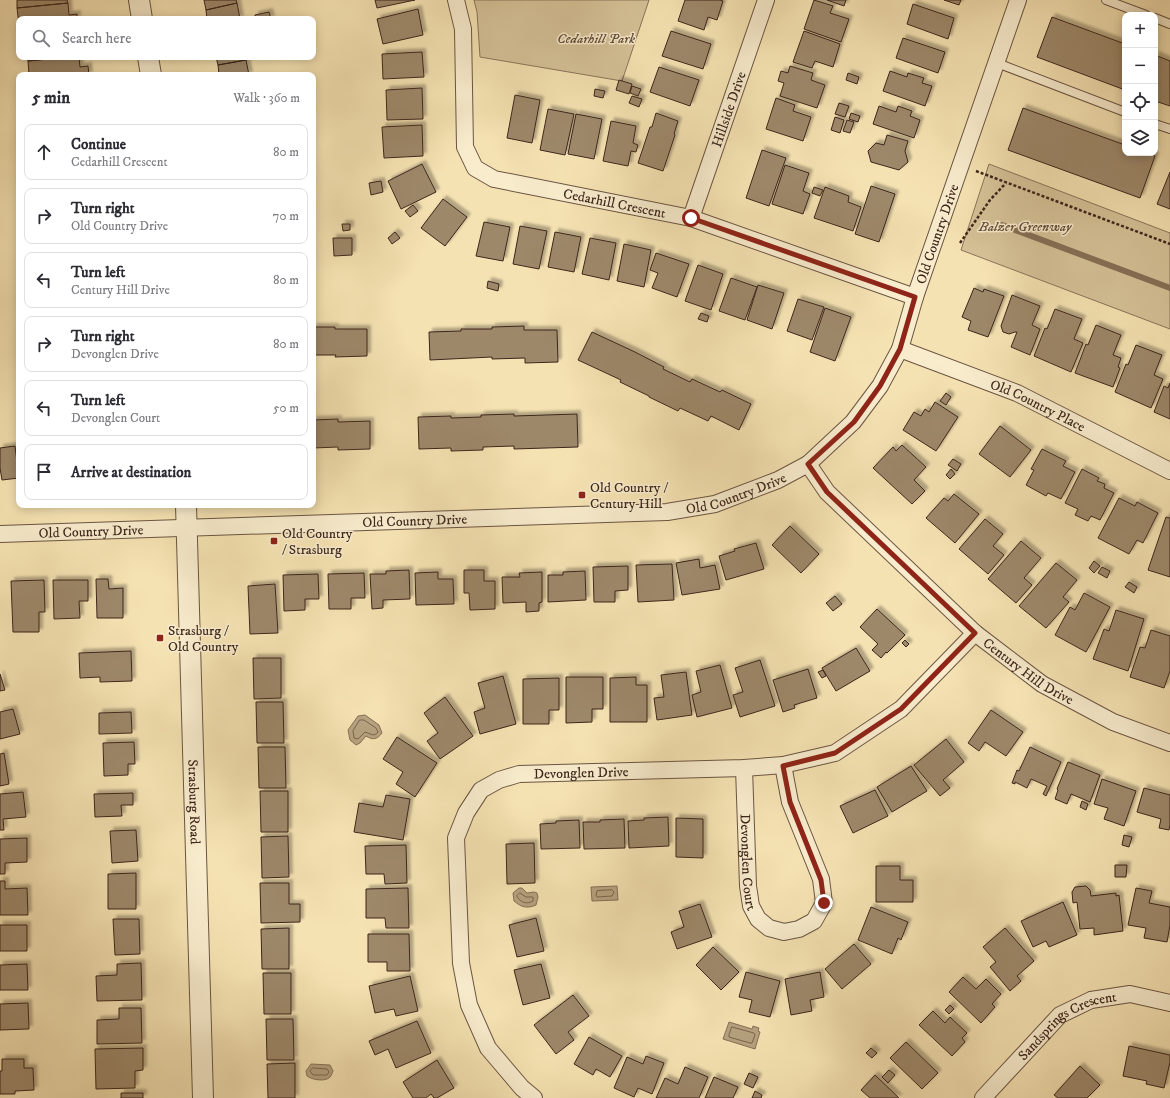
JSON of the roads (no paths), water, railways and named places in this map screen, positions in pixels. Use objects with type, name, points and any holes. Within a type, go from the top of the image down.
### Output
[{"type":"street","points":[[139,0],[142,16]]},
{"type":"street","name":"Cedarhill Crescent","points":[[456,0],[463,29],[465,147],[475,168],[494,179],[691,218],[915,297]]},
{"type":"street","name":"Hillside Drive","points":[[691,218],[766,0]]},
{"type":"street","name":"Old Country Drive","points":[[0,534],[667,512],[715,504],[778,480],[808,464],[854,422],[880,386],[900,349],[915,297],[1018,0]]},
{"type":"street","points":[[148,60],[150,72]]},
{"type":"street","name":"Old Country Place","points":[[900,349],[1017,394],[1170,471]]},
{"type":"street","name":"Century Hill Drive","points":[[808,464],[827,492],[975,633],[1042,684],[1113,722],[1170,743]]},
{"type":"street","name":"Strasburg Road","points":[[186,508],[203,1098]]},
{"type":"street","name":"Devonglen Drive","points":[[534,1098],[522,1088],[488,1048],[469,1005],[461,963],[456,838],[466,813],[481,790],[499,780],[519,774],[783,766],[835,753],[901,709],[975,633]]},
{"type":"street","name":"Devonglen Court","points":[[744,768],[748,886],[751,906],[758,919],[769,928],[784,932],[799,929],[814,921],[824,903],[821,880],[790,802],[783,766]]},
{"type":"street","name":"Sandsprings Crescent","points":[[983,1098],[1060,1015],[1091,1000],[1130,994],[1170,1003]]},
{"type":"lane","points":[[1106,0],[1138,12]]},
{"type":"lane","points":[[1158,19],[1170,24]]},
{"type":"lane","points":[[997,63],[1122,111]]},
{"type":"lane","points":[[1158,125],[1170,129]]},
{"type":"water","points":[[365,715],[379,725],[382,733],[374,739],[366,736],[356,745],[350,740],[348,730],[358,716]]},
{"type":"water","points":[[617,886],[618,900],[592,901],[591,887]]},
{"type":"water","points":[[519,888],[522,888],[527,893],[537,893],[538,897],[536,905],[524,907],[514,901],[513,893]]},
{"type":"water","points":[[729,1022],[752,1029],[753,1026],[759,1028],[758,1031],[760,1032],[755,1049],[723,1039]]},
{"type":"water","points":[[311,1064],[330,1065],[333,1071],[331,1076],[328,1079],[322,1080],[307,1076],[306,1071]]},
{"type":"waterway","points":[[1002,225],[1170,288]]},
{"type":"place","name":"Old Country / Century Hill","points":[[582,495]]},
{"type":"place","name":"Old Country / Strasburg","points":[[274,541]]},
{"type":"place","name":"Strasburg / Old Country","points":[[160,638]]},
{"type":"park label","name":"Cedarhill Park","points":[[596,38]]},
{"type":"park label","name":"Balzer Greenway","points":[[1025,226]]}]
